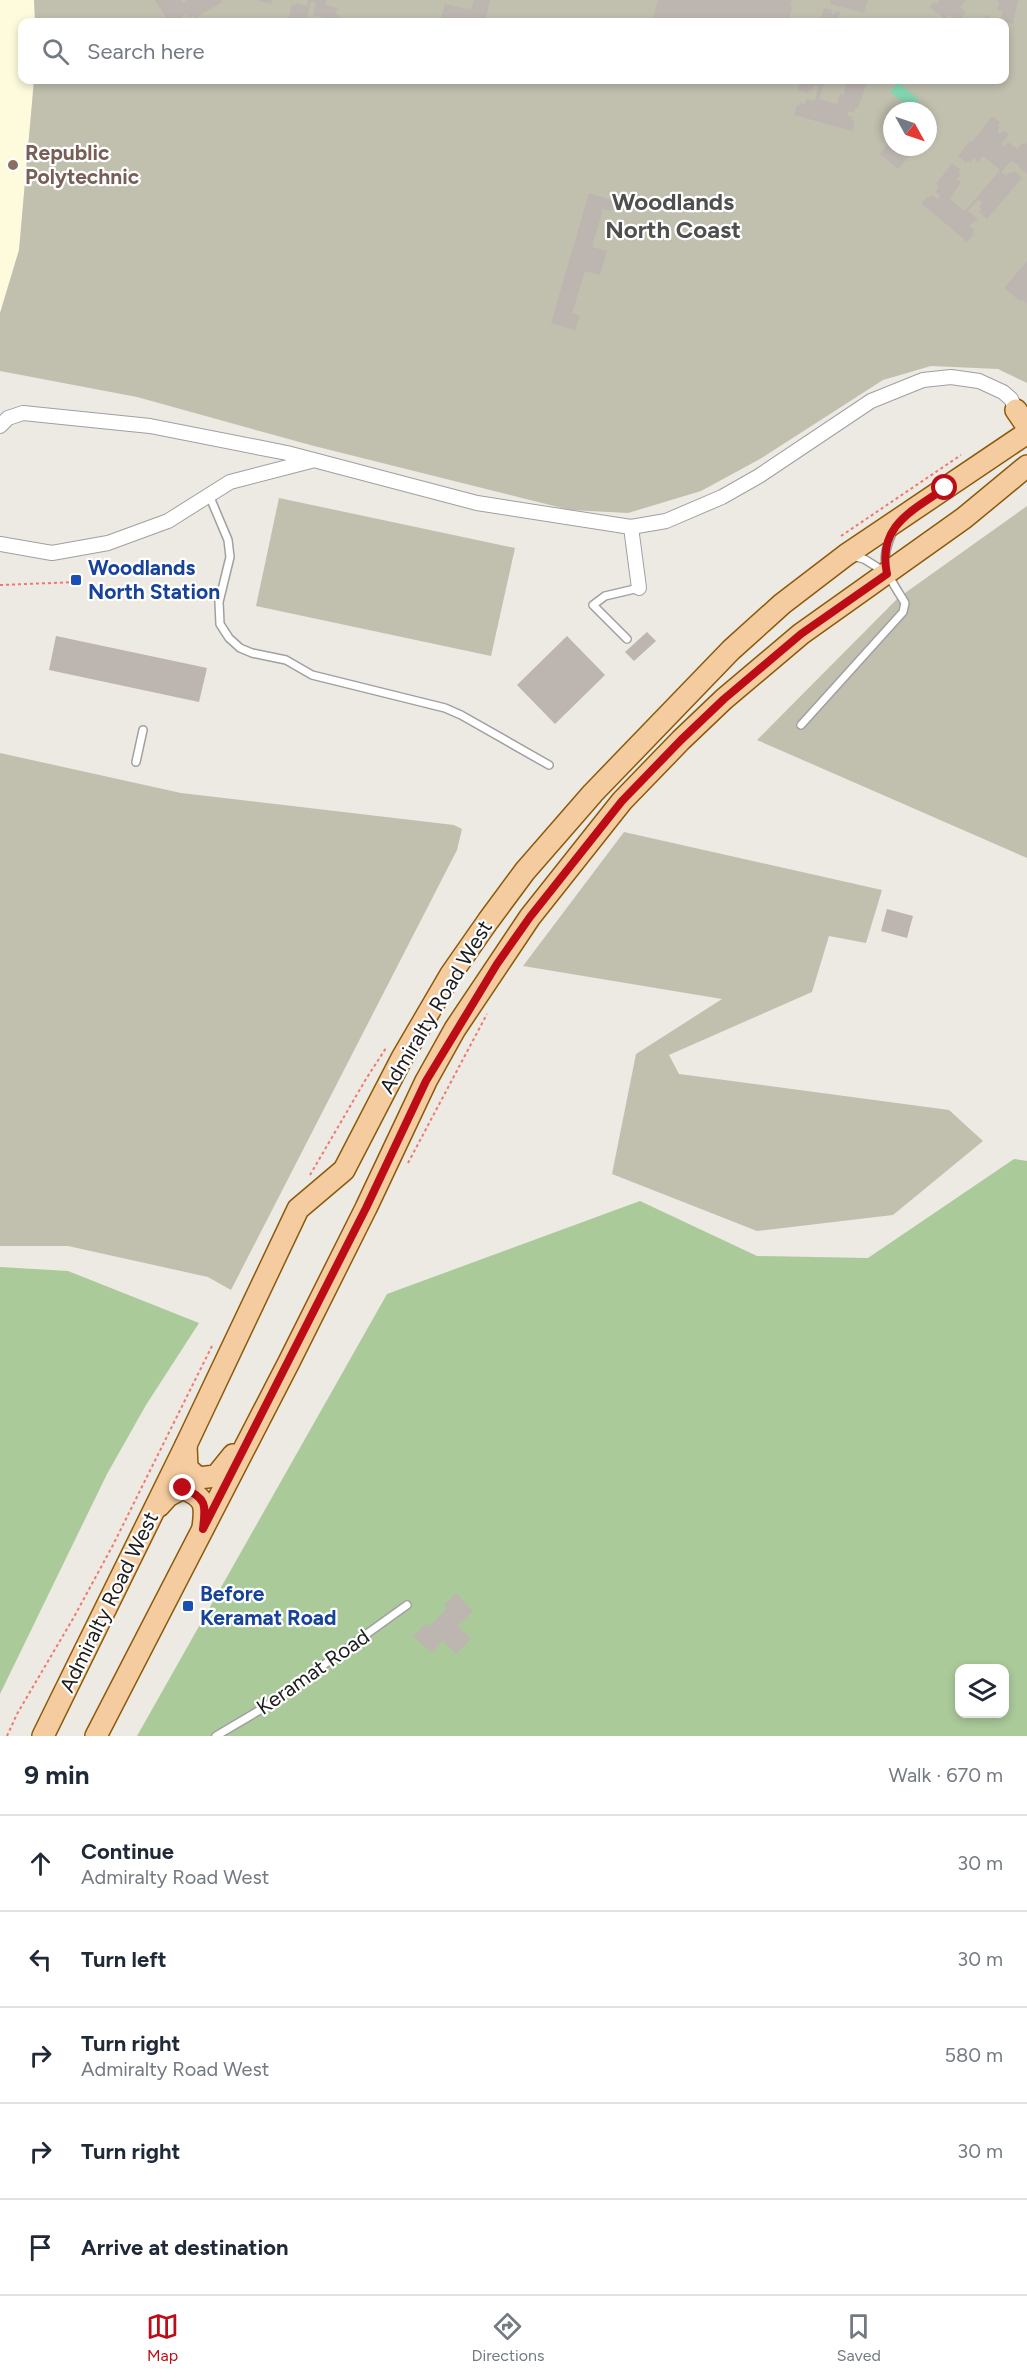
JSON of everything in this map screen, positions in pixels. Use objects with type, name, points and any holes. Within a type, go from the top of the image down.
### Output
[{"type":"main road","name":"Admiralty Road West","points":[[43,1736],[186,1445],[298,1209],[344,1170],[402,1058],[451,974],[525,872],[593,793],[731,650],[782,604],[846,555],[1027,433]]},
{"type":"main road","name":"Admiralty Road West","points":[[96,1736],[366,1208],[426,1081],[467,1011],[530,917],[622,801],[724,699],[801,634],[964,518],[1027,466]]},
{"type":"main road","points":[[186,1445],[187,1468],[198,1478],[216,1476],[257,1424]]},
{"type":"main road","points":[[151,1516],[168,1496],[183,1488],[197,1494],[206,1507],[203,1529]]},
{"type":"street","points":[[0,426],[8,418],[23,412],[150,426],[316,460],[477,503],[631,527],[666,521],[722,497],[759,476],[871,401],[923,381],[951,377],[979,381],[1003,392],[1023,416]]},
{"type":"street","points":[[0,544],[52,553],[108,543],[168,521],[230,482],[316,460]]},
{"type":"street","points":[[631,527],[639,588]]},
{"type":"lane","points":[[209,495],[228,540],[230,557],[219,602],[220,624],[229,638],[240,648],[252,653],[286,660],[312,675],[445,708],[549,765]]},
{"type":"lane","points":[[801,725],[903,612],[905,603],[887,574],[884,560],[886,544],[898,521]]},
{"type":"lane","points":[[846,555],[864,559],[887,574]]},
{"type":"lane","points":[[627,639],[593,605],[605,596],[639,588]]},
{"type":"lane","points":[[136,762],[143,730]]},
{"type":"lane","name":"Keramat Road","points":[[216,1736],[265,1707],[407,1605]]},
{"type":"path","points":[[0,585],[77,582]]},
{"type":"path","points":[[404,1171],[491,1008]]},
{"type":"shaded area","name":"Republic Polytechnic","points":[[0,0],[34,0],[35,18],[18,18],[18,84],[34,84],[19,250],[0,313]]},
{"type":"shaded area","points":[[34,0],[1027,0],[1027,383],[998,369],[931,366],[883,380],[760,459],[701,491],[628,513],[570,510],[314,446],[137,397],[0,371],[0,313],[19,250],[34,84],[1009,84],[1009,18],[35,18]]},
{"type":"shaded area","points":[[279,498],[515,548],[491,656],[256,606]]},
{"type":"shaded area","points":[[1027,506],[1027,858],[757,740],[898,598]]},
{"type":"shaded area","points":[[0,753],[181,793],[454,825],[462,829],[457,850],[231,1290],[208,1277],[68,1246],[0,1246]]},
{"type":"shaded area","points":[[624,832],[882,890],[866,943],[829,936],[812,992],[669,1055],[679,1074],[949,1110],[983,1141],[893,1215],[757,1231],[612,1174],[636,1054],[722,999],[523,966]]},
{"type":"green space","points":[[896,84],[900,84],[919,100],[902,102],[890,92]]},
{"type":"green space","points":[[1014,1159],[1027,1161],[1027,1736],[137,1736],[387,1294],[640,1201],[757,1256],[868,1258]]},
{"type":"green space","points":[[0,1267],[68,1271],[199,1323],[146,1405],[107,1474],[0,1694]]},
{"type":"building","points":[[155,0],[181,0],[183,3],[187,0],[221,0],[222,2],[195,18],[193,15],[189,18],[186,14],[183,18],[166,18]]},
{"type":"building","points":[[256,0],[272,0],[271,4]]},
{"type":"building","points":[[308,0],[327,0],[325,5],[337,8],[336,14],[339,15],[339,18],[322,18],[313,15],[316,3],[311,1],[307,18],[289,18],[292,4],[307,6]]},
{"type":"building","points":[[474,0],[490,0],[486,18],[441,18],[445,4],[471,10]]},
{"type":"building","points":[[658,0],[792,0],[789,18],[653,18]]},
{"type":"building","points":[[831,0],[868,0],[864,13],[830,4]]},
{"type":"building","points":[[940,0],[966,0],[960,7],[966,12],[962,18],[952,18],[949,15],[943,18],[930,7],[934,2],[937,4]]},
{"type":"building","points":[[995,0],[1018,0],[1013,24],[1009,23],[1009,18],[1001,17],[1003,11],[997,10],[999,2]]},
{"type":"building","points":[[824,8],[832,10],[831,13],[834,14],[835,11],[840,12],[838,18],[821,18]]},
{"type":"building","points":[[800,84],[824,84],[819,99],[837,104],[840,94],[844,95],[847,84],[867,84],[858,108],[855,107],[854,112],[849,111],[847,116],[853,117],[852,120],[855,121],[852,131],[794,115],[800,103],[805,104],[807,99],[815,101],[819,86],[814,85],[812,91],[809,90],[808,93],[798,90]]},
{"type":"building","points":[[992,116],[1000,122],[997,131],[1000,134],[1004,130],[1009,134],[1001,144],[1004,147],[1008,142],[1017,149],[1027,142],[1027,174],[1019,165],[1011,161],[1001,172],[1006,176],[1009,172],[1011,174],[1014,171],[1022,178],[987,219],[979,212],[982,203],[978,200],[968,211],[978,219],[969,226],[974,230],[972,233],[974,234],[967,242],[921,203],[932,195],[937,199],[940,195],[935,192],[939,187],[936,184],[952,163],[960,169],[958,172],[961,174],[957,179],[961,182],[950,199],[965,211],[1000,170],[983,156],[978,162],[974,158],[970,163],[968,160],[966,163],[958,156]]},
{"type":"building","points":[[883,150],[883,156],[909,156],[898,169],[880,154]]},
{"type":"building","points":[[589,193],[614,201],[611,211],[603,209],[592,247],[607,251],[600,275],[585,271],[572,313],[580,316],[575,330],[551,323]]},
{"type":"building","points":[[1027,261],[1027,304],[1004,288]]},
{"type":"building","points":[[647,632],[656,641],[634,661],[625,652]]},
{"type":"building","points":[[56,636],[207,668],[199,702],[49,670]]},
{"type":"building","points":[[567,636],[605,675],[555,724],[517,685]]},
{"type":"building","points":[[887,909],[913,916],[907,938],[881,931]]},
{"type":"building","points":[[456,1593],[473,1611],[458,1626],[471,1639],[456,1654],[443,1641],[431,1653],[413,1636],[426,1623],[429,1626],[447,1608],[444,1605]]},
{"type":"place","name":"Republic Polytechnic","points":[[13,165]]},
{"type":"place","name":"Woodlands North Station","points":[[76,580]]},
{"type":"place","name":"Before Keramat Road","points":[[188,1606]]},
{"type":"district","name":"Woodlands North Coast","points":[[673,216]]},
{"type":"route","points":[[183,1488],[197,1494],[206,1507],[203,1529],[366,1208],[426,1081],[497,964],[530,917],[622,801],[681,740],[724,699],[801,634],[887,574],[884,560],[886,544],[898,521],[945,488]]}]
